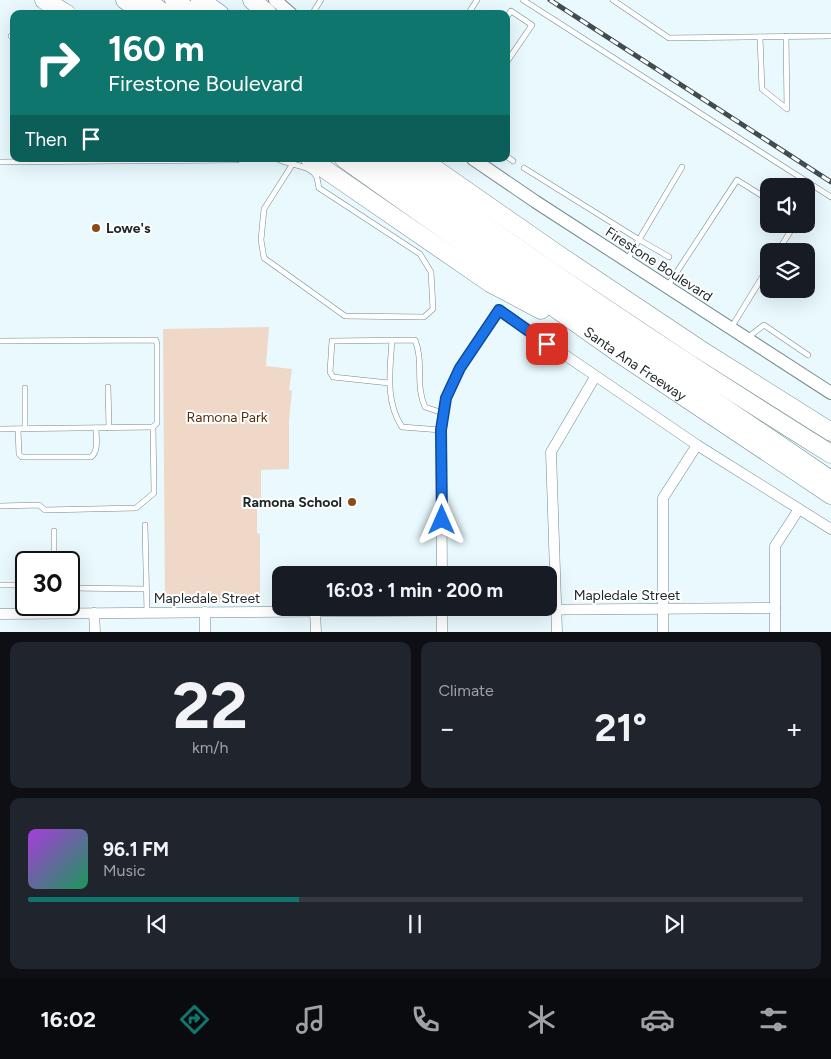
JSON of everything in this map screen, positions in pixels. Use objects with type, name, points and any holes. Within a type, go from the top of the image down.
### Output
[{"type":"highway","points":[[125,0],[139,10]]},
{"type":"highway","points":[[146,0],[160,10]]},
{"type":"highway","points":[[174,0],[188,10]]},
{"type":"highway","points":[[200,0],[214,10]]},
{"type":"highway","points":[[252,0],[263,10]]},
{"type":"highway","points":[[314,162],[490,282],[617,352]]},
{"type":"highway","name":"Santa Ana Freeway","points":[[348,162],[617,352],[831,495]]},
{"type":"highway","points":[[371,162],[567,301],[831,480]]},
{"type":"highway","points":[[397,162],[652,339],[831,454]]},
{"type":"highway","points":[[426,162],[698,348],[831,432]]},
{"type":"highway","points":[[444,162],[482,189],[556,252]]},
{"type":"street","points":[[276,0],[287,10]]},
{"type":"street","name":"Firestone Boulevard","points":[[477,162],[831,394]]},
{"type":"street","points":[[442,566],[441,430],[446,398],[460,368],[499,310],[697,445],[831,529]]},
{"type":"street","points":[[555,566],[551,452],[595,377]]},
{"type":"street","points":[[663,632],[664,498],[697,445]]},
{"type":"street","points":[[775,632],[775,546],[799,509]]},
{"type":"street","name":"Mapledale Street","points":[[557,610],[775,608]]},
{"type":"street","name":"Mapledale Street","points":[[0,614],[272,611]]},
{"type":"street","points":[[205,612],[205,632]]},
{"type":"street","points":[[94,613],[94,632]]},
{"type":"street","points":[[315,616],[316,632]]},
{"type":"street","points":[[442,616],[442,632]]},
{"type":"street","points":[[557,616],[557,632]]},
{"type":"lane","points":[[523,0],[831,196]]},
{"type":"lane","points":[[613,0],[669,38],[831,36]]},
{"type":"lane","points":[[510,12],[511,11],[532,25],[510,57]]},
{"type":"lane","points":[[760,36],[762,89],[786,109],[786,36]]},
{"type":"lane","points":[[285,162],[304,166],[315,175],[320,188],[420,254],[431,272],[433,309],[424,317],[345,316],[264,258],[261,240],[264,209],[292,165]]},
{"type":"lane","points":[[626,261],[682,166]]},
{"type":"lane","points":[[524,168],[638,240],[669,257]]},
{"type":"lane","points":[[666,287],[737,180],[760,194]]},
{"type":"lane","points":[[730,328],[760,280]]},
{"type":"lane","points":[[746,339],[764,325],[808,355]]},
{"type":"lane","points":[[0,341],[156,340],[157,344],[157,423],[153,427],[154,493],[136,508],[45,510],[39,505],[0,506]]},
{"type":"lane","points":[[392,340],[389,384],[395,416],[402,427],[441,430]]},
{"type":"lane","points":[[389,384],[333,377],[330,372],[332,341],[414,340],[418,349],[420,397],[425,407],[443,412]]},
{"type":"lane","points":[[108,387],[109,428]]},
{"type":"lane","points":[[25,388],[25,428]]},
{"type":"lane","points":[[0,429],[153,427]]},
{"type":"lane","points":[[18,429],[19,454],[22,457],[91,457],[94,456],[96,451],[96,428]]},
{"type":"lane","points":[[145,525],[147,613]]},
{"type":"lane","points":[[54,531],[54,551]]},
{"type":"lane","points":[[0,585],[15,585]]},
{"type":"lane","points":[[80,588],[146,589]]},
{"type":"green space","name":"Ramona Park","points":[[269,327],[266,366],[292,369],[289,390],[292,391],[289,420],[289,469],[261,470],[261,499],[257,499],[257,533],[260,534],[260,602],[165,603],[163,329]]},
{"type":"railway","points":[[550,0],[831,182]]},
{"type":"place","name":"Lowe's","points":[[96,228]]},
{"type":"place","name":"Ramona School","points":[[352,502]]},
{"type":"route","points":[[442,520],[441,430],[443,412],[446,398],[460,368],[499,310],[547,344]]}]
